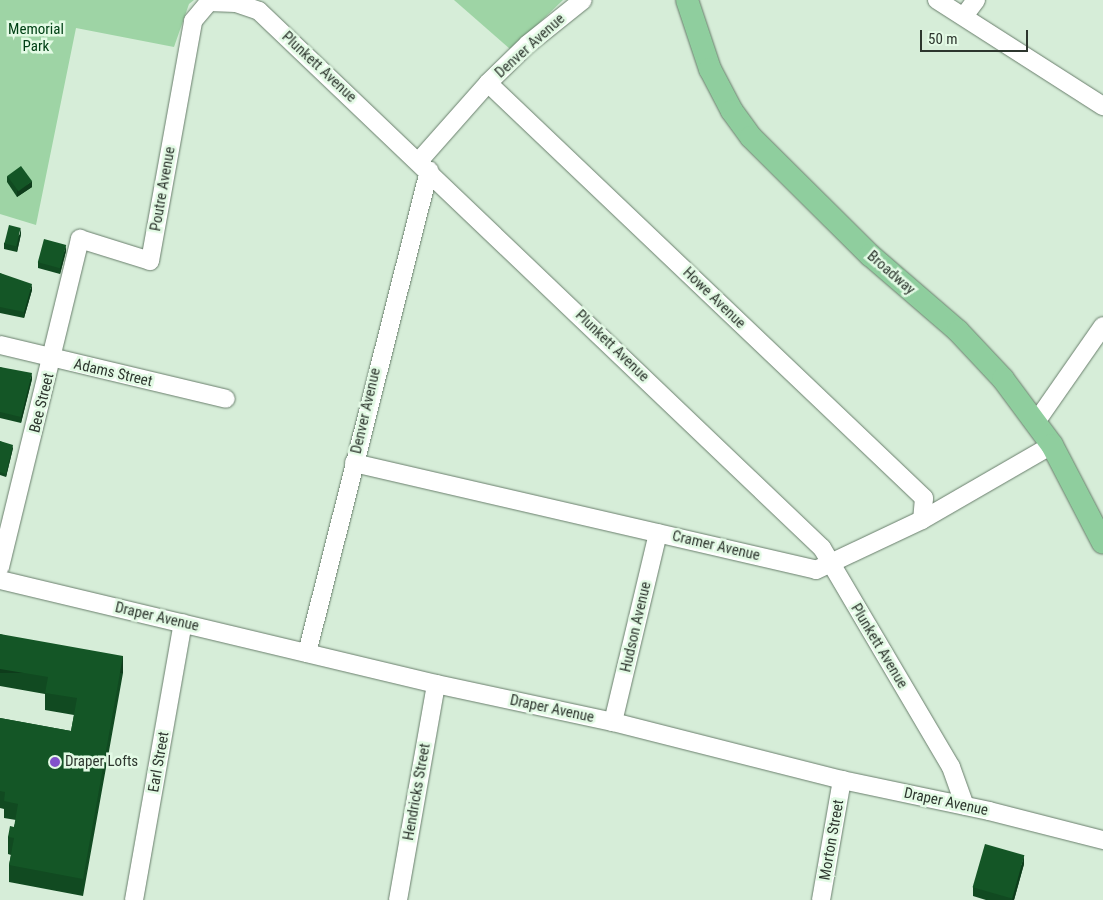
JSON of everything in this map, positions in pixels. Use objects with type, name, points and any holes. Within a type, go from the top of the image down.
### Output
[{"type":"main road","name":"Broadway","points":[[687,0],[710,69],[732,111],[751,137],[870,255],[958,331],[1003,379],[1052,445],[1103,543]]},
{"type":"street","name":"Denver Avenue","points":[[307,654],[424,166],[488,82],[528,44],[583,0]]},
{"type":"street","points":[[938,0],[1103,106]]},
{"type":"street","points":[[964,16],[976,0]]},
{"type":"street","name":"Plunkett Avenue","points":[[189,45],[193,21],[209,2],[236,3],[260,11],[822,548],[951,767],[965,806]]},
{"type":"street","name":"Poutre Avenue","points":[[80,239],[150,261],[189,45]]},
{"type":"street","name":"Howe Avenue","points":[[488,82],[924,498],[922,520]]},
{"type":"street","name":"Bee Street","points":[[0,567],[53,359],[80,239]]},
{"type":"street","points":[[1036,422],[1103,326]]},
{"type":"street","name":"Adams Street","points":[[0,345],[226,399]]},
{"type":"street","name":"Cramer Avenue","points":[[354,463],[816,570],[832,566],[922,520],[1052,445]]},
{"type":"street","name":"Hudson Avenue","points":[[614,722],[658,533]]},
{"type":"street","name":"Draper Avenue","points":[[0,580],[436,684],[614,722],[842,780],[965,806],[1103,840]]},
{"type":"street","name":"Earl Street","points":[[134,900],[183,624]]},
{"type":"street","name":"Hendricks Street","points":[[398,900],[436,684]]},
{"type":"street","name":"Morton Street","points":[[821,900],[842,780]]},
{"type":"green space","name":"Memorial Park","points":[[0,0],[194,0],[189,4],[174,47],[76,28],[36,225],[0,214]]},
{"type":"green space","points":[[454,0],[563,0],[511,50]]},
{"type":"building","points":[[21,166],[32,181],[18,191],[7,176]]},
{"type":"building","points":[[9,225],[21,228],[16,246],[4,243]]},
{"type":"building","points":[[44,239],[66,245],[60,268],[38,262]]},
{"type":"building","points":[[0,273],[32,284],[24,312],[0,307]]},
{"type":"building","points":[[0,367],[32,373],[21,417],[0,412]]},
{"type":"building","points":[[0,441],[13,445],[6,474],[0,472]]},
{"type":"building","name":"Draper Lofts","points":[[0,634],[123,656],[83,879],[9,865],[14,838],[8,837],[10,826],[14,827],[18,804],[4,801],[5,792],[0,791],[0,718],[71,731],[77,698],[45,693],[48,677],[0,669]]},
{"type":"building","points":[[985,844],[1024,855],[1012,899],[973,887]]},
{"type":"place","name":"Draper Lofts","points":[[55,762]]}]
